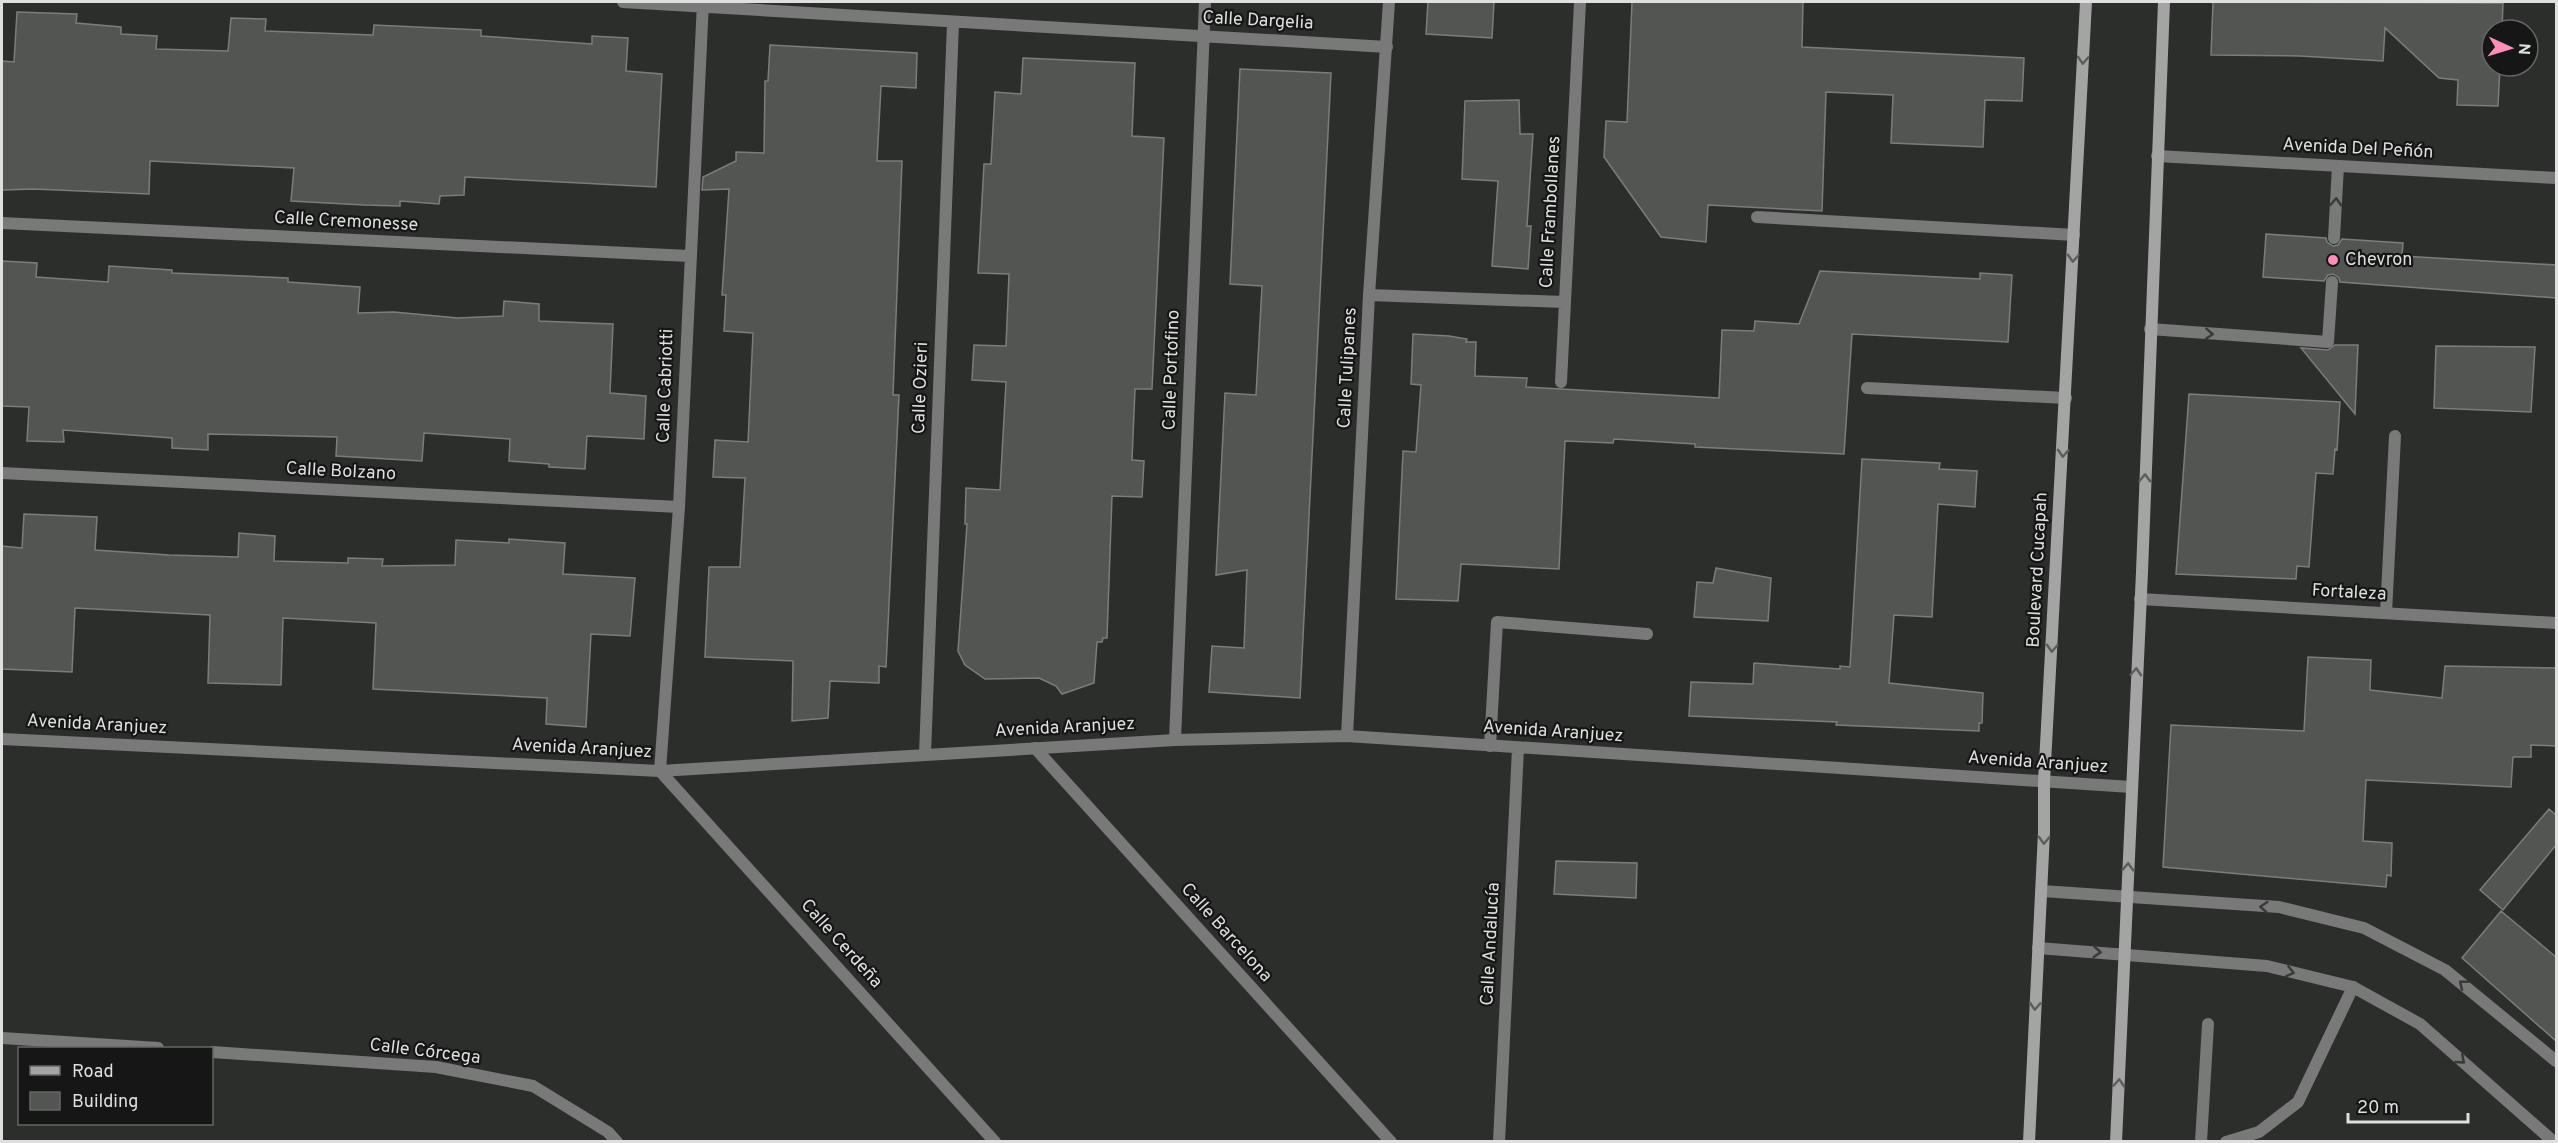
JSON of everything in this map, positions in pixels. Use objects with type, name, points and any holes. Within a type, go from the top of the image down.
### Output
[{"type":"main road","name":"Boulevard Cucapah","points":[[2029,1142],[2042,891],[2044,782],[2086,2]]},
{"type":"main road","points":[[2116,1142],[2164,2]]},
{"type":"street","name":"Calle Dargelia","points":[[623,2],[703,3],[953,23],[1387,47]]},
{"type":"street","name":"Calle Portofino","points":[[1175,740],[1205,2]]},
{"type":"street","name":"Calle Tulipanes","points":[[1347,736],[1369,295],[1389,2]]},
{"type":"street","name":"Calle Frambollanes","points":[[1369,295],[1564,302],[1580,2]]},
{"type":"street","name":"Calle Cabriotti","points":[[660,771],[679,507],[689,256],[703,3]]},
{"type":"street","name":"Calle Ozieri","points":[[925,754],[953,23]]},
{"type":"street","name":"Avenida Del Peñón","points":[[2157,156],[2556,178]]},
{"type":"street","points":[[2334,238],[2338,165]]},
{"type":"street","points":[[1757,217],[2074,236]]},
{"type":"street","name":"Calle Cremonesse","points":[[2,223],[689,256]]},
{"type":"street","points":[[2151,329],[2328,342],[2332,282]]},
{"type":"street","points":[[1561,382],[1564,302]]},
{"type":"street","points":[[1867,388],[2066,398]]},
{"type":"street","points":[[2386,613],[2395,436]]},
{"type":"street","name":"Calle Bolzano","points":[[2,472],[679,507]]},
{"type":"street","name":"Fortaleza","points":[[2140,599],[2556,622]]},
{"type":"street","points":[[1490,746],[1497,622],[1647,634]]},
{"type":"street","name":"Avenida Aranjuez","points":[[2,738],[660,771],[1175,740],[1347,736],[2131,787]]},
{"type":"street","name":"Calle Barcelona","points":[[1035,748],[1391,1142]]},
{"type":"street","name":"Calle Andalucía","points":[[1499,1142],[1518,748]]},
{"type":"street","name":"Calle Cerdeña","points":[[660,771],[995,1142]]},
{"type":"street","points":[[2042,891],[2279,908],[2364,928],[2445,969],[2556,1061]]},
{"type":"street","points":[[2038,948],[2266,966],[2353,987],[2420,1024],[2554,1142]]},
{"type":"street","points":[[2226,1142],[2259,1132],[2298,1102],[2353,987]]},
{"type":"street","points":[[2201,1142],[2208,1024]]},
{"type":"street","points":[[2,1038],[142,1047]]},
{"type":"street","name":"Calle Córcega","points":[[213,1052],[436,1067],[533,1086],[608,1132],[617,1142]]},
{"type":"building","points":[[1428,2],[1494,2],[1492,38],[1426,34]]},
{"type":"building","points":[[1632,2],[1803,2],[1802,47],[2024,58],[2022,101],[1985,100],[1983,147],[1891,143],[1893,95],[1826,92],[1822,211],[1708,205],[1706,242],[1661,237],[1604,157],[1606,121],[1627,122]]},
{"type":"building","points":[[2213,2],[2503,3],[2502,18],[2480,18],[2480,78],[2499,78],[2498,106],[2457,105],[2458,80],[2439,78],[2385,28],[2383,61],[2300,56],[2211,55]]},
{"type":"building","points":[[17,12],[77,14],[76,23],[121,27],[121,34],[157,36],[156,49],[228,51],[231,18],[266,19],[265,31],[373,35],[374,25],[481,30],[481,36],[592,44],[592,36],[628,38],[626,71],[662,74],[656,187],[465,177],[464,195],[440,196],[439,204],[400,201],[400,206],[364,205],[291,201],[294,168],[150,161],[149,194],[34,189],[2,190],[2,61],[14,62]]},
{"type":"building","points":[[770,45],[917,53],[916,88],[881,86],[877,161],[902,161],[893,395],[899,395],[886,667],[879,666],[879,683],[830,681],[828,718],[792,721],[793,661],[705,657],[709,567],[740,567],[745,478],[713,477],[715,440],[748,442],[753,333],[724,331],[726,295],[722,295],[729,189],[702,190],[703,177],[736,161],[736,152],[764,153],[765,81],[768,81]]},
{"type":"building","points":[[1023,58],[1135,63],[1132,136],[1164,138],[1152,389],[1135,389],[1132,460],[1144,461],[1142,497],[1112,496],[1107,638],[1103,638],[1102,642],[1097,642],[1094,683],[1062,694],[1056,686],[1039,678],[985,679],[965,665],[958,651],[967,524],[965,524],[966,488],[1000,490],[1006,382],[972,380],[974,345],[1006,346],[1009,274],[978,273],[984,164],[991,164],[995,92],[1021,94]]},
{"type":"building","points":[[1240,69],[1331,73],[1300,698],[1209,692],[1212,646],[1244,648],[1247,570],[1216,575],[1225,393],[1256,395],[1262,286],[1230,284]]},
{"type":"building","points":[[1519,100],[1520,134],[1533,134],[1527,226],[1531,226],[1528,269],[1492,266],[1498,181],[1462,179],[1465,101]]},
{"type":"building","points":[[2266,234],[2326,238],[2327,242],[2333,246],[2338,245],[2342,239],[2403,243],[2402,256],[2556,265],[2556,298],[2340,282],[2339,278],[2333,274],[2328,275],[2324,281],[2263,277]]},
{"type":"building","points":[[2,261],[37,263],[36,277],[108,282],[109,266],[172,270],[172,273],[288,278],[288,282],[360,287],[358,313],[394,312],[458,318],[503,316],[504,301],[539,304],[539,321],[613,324],[610,393],[646,396],[644,439],[587,436],[585,469],[509,461],[510,439],[424,433],[422,461],[336,456],[337,437],[208,434],[208,450],[172,448],[172,438],[63,430],[64,442],[27,441],[29,407],[2,406]]},
{"type":"building","points":[[1820,271],[1980,279],[1980,273],[2012,275],[2008,342],[1852,334],[1844,454],[1695,447],[1695,444],[1614,439],[1613,443],[1565,441],[1559,569],[1461,564],[1458,601],[1396,599],[1403,451],[1416,452],[1421,385],[1411,384],[1413,334],[1449,336],[1467,339],[1466,342],[1476,342],[1475,376],[1527,378],[1526,387],[1719,398],[1722,330],[1754,331],[1755,321],[1799,324]]},
{"type":"building","points":[[2335,345],[2358,345],[2355,414],[2301,348],[2328,350]]},
{"type":"building","points":[[2436,346],[2535,347],[2531,412],[2434,408]]},
{"type":"building","points":[[2189,394],[2340,402],[2333,474],[2316,473],[2309,567],[2297,566],[2296,579],[2176,574]]},
{"type":"building","points":[[1862,459],[1940,463],[1939,469],[1977,471],[1975,507],[1938,504],[1932,617],[1894,615],[1889,683],[1983,693],[1982,723],[1979,723],[1979,731],[1689,716],[1691,682],[1753,684],[1754,663],[1840,669],[1840,666],[1850,667]]},
{"type":"building","points":[[24,514],[97,517],[95,550],[238,557],[239,533],[275,536],[274,561],[348,563],[348,558],[383,559],[382,566],[455,565],[456,540],[509,543],[509,539],[565,543],[563,574],[635,578],[630,636],[591,634],[586,727],[546,724],[547,698],[373,689],[376,623],[283,618],[281,685],[208,683],[210,615],[75,608],[72,672],[2,669],[2,546],[22,548]]},
{"type":"building","points":[[1716,568],[1771,578],[1768,621],[1694,617],[1697,582],[1713,583]]},
{"type":"building","points":[[2308,657],[2371,660],[2370,690],[2442,698],[2445,666],[2556,668],[2556,746],[2531,745],[2531,757],[2513,757],[2511,787],[2366,780],[2363,841],[2392,843],[2391,876],[2387,875],[2386,887],[2163,867],[2171,725],[2304,731]]},
{"type":"building","points":[[2549,809],[2556,815],[2556,845],[2503,910],[2480,890]]},
{"type":"building","points":[[1556,861],[1637,863],[1636,898],[1554,894]]},
{"type":"building","points":[[2501,911],[2556,957],[2556,1041],[2462,958]]},
{"type":"place","name":"Chevron","points":[[2333,260]]}]
